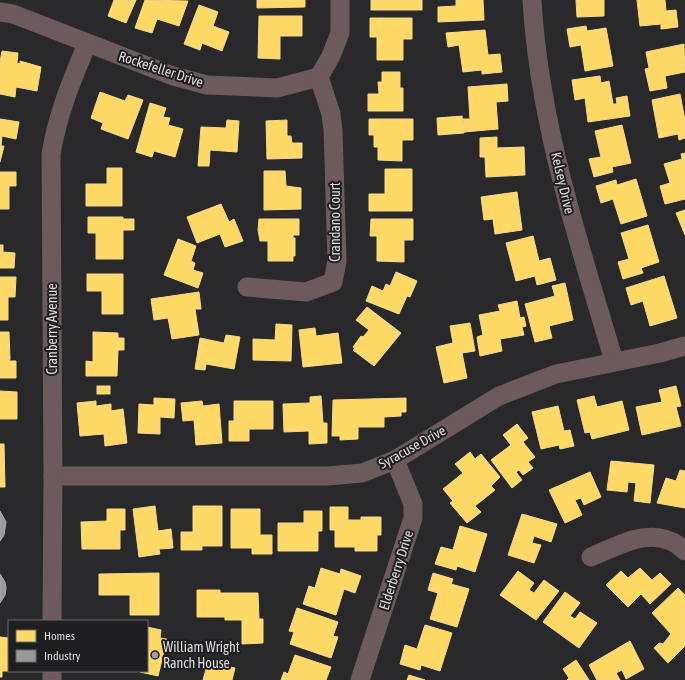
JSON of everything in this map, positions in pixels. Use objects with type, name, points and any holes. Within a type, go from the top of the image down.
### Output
[{"type":"street","points":[[319,77],[331,56],[340,33],[340,0]]},
{"type":"street","name":"Kelsey Drive","points":[[532,0],[542,83],[564,192],[614,361]]},
{"type":"street","name":"Rockefeller Drive","points":[[0,12],[14,14],[87,44],[173,76],[207,85],[277,88],[319,77]]},
{"type":"street","name":"Cranberry Avenue","points":[[52,620],[53,476],[51,154],[56,124],[65,96],[87,44]]},
{"type":"street","name":"Crandano Court","points":[[247,288],[306,292],[333,282],[337,262],[333,130],[331,114],[319,77]]},
{"type":"street","name":"Syracuse Drive","points":[[53,476],[328,476],[362,473],[395,460],[499,396],[556,374],[614,361],[660,353],[685,346]]},
{"type":"street","name":"Elderberry Drive","points":[[360,680],[413,518],[413,504],[395,460]]},
{"type":"street","points":[[591,557],[633,538],[657,538],[678,545],[685,552]]},
{"type":"building: Homes","points":[[114,0],[136,0],[126,23],[108,16]]},
{"type":"building: Homes","points":[[145,0],[188,1],[179,26],[157,19],[152,33],[135,28]]},
{"type":"building: Homes","points":[[257,0],[305,0],[305,7],[257,8]]},
{"type":"building: Homes","points":[[371,0],[422,0],[422,10],[371,10]]},
{"type":"building: Homes","points":[[456,0],[483,0],[484,20],[438,22],[438,7],[456,6]]},
{"type":"building: Homes","points":[[576,0],[604,0],[604,16],[577,17]]},
{"type":"building: Homes","points":[[637,0],[665,0],[666,11],[676,10],[678,27],[661,29],[661,24],[640,26]]},
{"type":"building: Homes","points":[[199,5],[218,12],[213,26],[229,32],[222,51],[202,43],[200,50],[184,44]]},
{"type":"building: Homes","points":[[259,16],[302,16],[302,36],[280,36],[280,59],[258,58]]},
{"type":"building: Homes","points":[[370,18],[412,18],[412,39],[403,39],[403,60],[377,60],[377,37],[370,37]]},
{"type":"building: Homes","points":[[586,26],[587,31],[606,28],[613,66],[585,71],[581,45],[570,47],[567,29]]},
{"type":"building: Homes","points":[[485,30],[488,55],[500,54],[502,72],[482,74],[482,70],[463,72],[459,45],[448,47],[446,33]]},
{"type":"building: Homes","points":[[684,44],[685,72],[665,76],[667,88],[650,91],[645,69],[649,68],[646,52]]},
{"type":"building: Homes","points":[[2,51],[18,53],[17,63],[20,64],[20,61],[41,67],[37,91],[16,87],[15,97],[0,94],[0,62]]},
{"type":"building: Homes","points":[[382,72],[400,72],[400,88],[403,88],[403,111],[368,111],[368,94],[379,94],[378,82],[382,82]]},
{"type":"building: Homes","points":[[600,76],[601,83],[609,81],[613,104],[617,104],[616,98],[627,96],[630,116],[588,122],[585,98],[575,100],[572,80]]},
{"type":"building: Homes","points":[[507,84],[508,101],[496,102],[498,129],[464,132],[463,119],[470,119],[468,87]]},
{"type":"building: Homes","points":[[100,92],[125,101],[128,95],[143,100],[128,139],[101,129],[103,123],[91,118]]},
{"type":"building: Homes","points":[[680,94],[685,120],[685,138],[679,140],[678,134],[659,138],[652,100]]},
{"type":"building: Homes","points":[[150,103],[166,108],[163,117],[170,118],[168,125],[183,129],[175,157],[154,151],[152,157],[136,152]]},
{"type":"building: Homes","points":[[462,116],[464,133],[438,135],[437,118]]},
{"type":"building: Homes","points":[[0,119],[19,122],[16,139],[2,136],[1,146],[4,146],[0,162]]},
{"type":"building: Homes","points":[[369,119],[413,119],[413,140],[402,140],[402,161],[378,160],[378,147],[374,147],[374,135],[369,135]]},
{"type":"building: Homes","points":[[227,120],[239,121],[237,152],[210,150],[209,166],[198,166],[201,127],[226,128]]},
{"type":"building: Homes","points":[[287,120],[287,136],[291,136],[292,143],[302,143],[302,158],[267,159],[266,121]]},
{"type":"building: Homes","points":[[622,125],[631,163],[612,167],[613,172],[594,177],[589,159],[601,157],[595,131]]},
{"type":"building: Homes","points":[[497,137],[497,148],[524,147],[525,175],[486,177],[485,157],[480,157],[480,138]]},
{"type":"building: Homes","points":[[685,153],[685,199],[665,204],[660,186],[670,183],[664,164],[682,159],[681,154]]},
{"type":"building: Homes","points":[[107,168],[122,168],[122,206],[86,206],[86,184],[107,184]]},
{"type":"building: Homes","points":[[385,169],[412,169],[412,211],[369,211],[369,194],[385,194]]},
{"type":"building: Homes","points":[[264,171],[285,171],[286,186],[301,188],[301,209],[264,210]]},
{"type":"building: Homes","points":[[0,172],[16,172],[16,186],[9,186],[9,209],[0,209]]},
{"type":"building: Homes","points":[[636,179],[647,216],[621,224],[613,199],[601,203],[596,186],[616,180],[617,185]]},
{"type":"building: Homes","points":[[517,192],[522,230],[495,234],[493,219],[484,220],[481,197]]},
{"type":"building: Homes","points":[[221,204],[229,222],[234,219],[243,241],[225,247],[220,234],[197,243],[187,217]]},
{"type":"building: Homes","points":[[685,210],[685,235],[676,213]]},
{"type":"building: Homes","points":[[88,217],[123,217],[123,219],[134,219],[134,230],[123,230],[123,259],[96,259],[96,233],[88,233]]},
{"type":"building: Homes","points":[[259,219],[299,219],[299,235],[293,235],[293,238],[295,238],[295,256],[293,256],[293,261],[268,261],[268,241],[260,241],[258,230]]},
{"type":"building: Homes","points":[[371,219],[413,219],[413,240],[404,240],[404,262],[377,261],[377,236],[370,236]]},
{"type":"building: Homes","points":[[648,225],[659,262],[641,268],[643,273],[623,279],[618,262],[629,259],[621,233]]},
{"type":"building: Homes","points":[[533,236],[539,261],[550,258],[556,280],[537,285],[535,276],[516,281],[506,243]]},
{"type":"building: Homes","points":[[178,239],[196,246],[191,261],[195,263],[193,270],[203,273],[198,288],[164,275]]},
{"type":"building: Homes","points":[[0,245],[3,245],[3,252],[15,253],[14,268],[0,268]]},
{"type":"building: Homes","points":[[396,272],[417,281],[410,297],[407,296],[399,314],[366,301],[372,286],[383,291],[386,284],[390,286]]},
{"type":"building: Homes","points":[[87,274],[123,274],[123,314],[102,314],[102,291],[87,291]]},
{"type":"building: Homes","points":[[664,276],[677,318],[650,326],[643,301],[631,305],[626,288]]},
{"type":"building: Homes","points":[[0,277],[16,277],[15,297],[8,297],[8,320],[0,320]]},
{"type":"building: Homes","points":[[565,283],[573,320],[549,326],[552,338],[535,342],[525,304],[555,296],[552,286]]},
{"type":"building: Homes","points":[[199,292],[201,309],[195,309],[199,335],[172,339],[168,318],[154,320],[151,299]]},
{"type":"building: Homes","points":[[517,301],[520,318],[524,317],[526,326],[522,327],[524,335],[500,339],[502,351],[480,356],[477,337],[483,335],[479,315],[500,311],[498,305]]},
{"type":"building: Homes","points":[[367,307],[401,333],[374,366],[353,350],[355,348],[353,347],[361,336],[363,337],[369,330],[356,320]]},
{"type":"building: Homes","points":[[470,323],[475,351],[462,353],[467,378],[444,383],[436,347],[453,343],[450,326]]},
{"type":"building: Homes","points":[[276,324],[292,325],[291,361],[253,360],[253,339],[275,340]]},
{"type":"building: Homes","points":[[315,328],[316,336],[338,333],[342,363],[303,367],[299,330]]},
{"type":"building: Homes","points":[[0,332],[9,332],[9,361],[16,361],[16,378],[0,378]]},
{"type":"building: Homes","points":[[93,332],[118,333],[118,338],[124,338],[124,350],[118,350],[117,376],[86,376],[86,361],[93,362]]},
{"type":"building: Homes","points":[[226,335],[240,337],[234,369],[206,364],[205,370],[195,369],[200,338],[224,343]]},
{"type":"building: Homes","points":[[97,386],[110,386],[110,394],[97,394]]},
{"type":"building: Homes","points":[[676,386],[681,406],[676,407],[681,426],[642,435],[636,407],[662,402],[659,390]]},
{"type":"building: Homes","points":[[0,391],[17,392],[17,419],[0,419]]},
{"type":"building: Homes","points":[[321,396],[323,423],[327,423],[327,443],[309,444],[309,431],[284,432],[283,404],[310,403],[310,397]]},
{"type":"building: Homes","points":[[594,396],[597,407],[622,401],[629,430],[592,439],[590,432],[585,433],[577,400]]},
{"type":"building: Homes","points":[[154,398],[175,399],[174,418],[160,417],[160,434],[138,433],[139,404],[154,405]]},
{"type":"building: Homes","points":[[406,398],[406,412],[401,412],[401,416],[384,417],[384,427],[358,427],[358,439],[340,440],[340,436],[332,436],[333,400]]},
{"type":"building: Homes","points":[[96,401],[96,406],[111,404],[111,411],[123,409],[127,443],[105,446],[104,434],[80,436],[77,403]]},
{"type":"building: Homes","points":[[202,401],[203,406],[219,404],[222,443],[196,445],[194,420],[183,421],[181,403]]},
{"type":"building: Homes","points":[[234,401],[273,401],[273,429],[249,429],[249,441],[229,441],[229,421],[234,421]]},
{"type":"building: Homes","points":[[558,406],[564,431],[570,430],[574,446],[560,449],[559,445],[541,449],[532,412]]},
{"type":"building: Homes","points":[[517,424],[528,438],[523,442],[535,457],[528,462],[533,468],[523,475],[519,470],[516,472],[522,480],[512,488],[491,460],[511,445],[503,435]]},
{"type":"building: Homes","points":[[0,444],[4,444],[5,487],[0,487]]},
{"type":"building: Homes","points":[[470,452],[475,459],[481,454],[500,477],[491,486],[495,490],[475,506],[481,512],[467,523],[450,503],[453,501],[443,489],[463,473],[455,464]]},
{"type":"building: Homes","points":[[611,461],[654,465],[650,503],[634,501],[636,483],[628,482],[627,492],[607,490]]},
{"type":"building: Homes","points":[[680,470],[685,471],[685,508],[657,503],[666,478],[676,481]]},
{"type":"building: Homes","points":[[590,472],[601,497],[584,505],[581,498],[575,500],[582,515],[565,523],[549,490]]},
{"type":"building: Homes","points":[[155,506],[158,531],[171,529],[173,548],[159,549],[160,554],[139,557],[133,509]]},
{"type":"building: Homes","points":[[193,506],[222,506],[222,546],[202,546],[202,550],[181,550],[181,532],[193,532]]},
{"type":"building: Homes","points":[[330,507],[348,507],[348,520],[361,520],[361,517],[381,517],[381,535],[377,535],[377,551],[355,551],[355,547],[335,547],[335,530],[330,530]]},
{"type":"building: Homes","points":[[107,509],[125,509],[125,530],[120,530],[120,549],[82,549],[81,522],[107,521]]},
{"type":"building: Homes","points":[[231,509],[260,509],[260,535],[272,535],[272,554],[252,554],[252,548],[231,548]]},
{"type":"building: Homes","points":[[304,511],[322,511],[322,531],[318,531],[318,551],[278,551],[278,523],[304,523]]},
{"type":"building: Homes","points":[[522,514],[557,524],[551,542],[534,536],[532,543],[541,545],[534,563],[508,555]]},
{"type":"building: Homes","points":[[460,526],[487,534],[475,572],[457,566],[456,570],[435,564],[441,547],[453,550]]},
{"type":"building: Homes","points":[[321,568],[340,574],[341,569],[361,576],[355,593],[344,589],[336,615],[303,604],[309,586],[315,588]]},
{"type":"building: Homes","points":[[640,568],[652,580],[660,573],[671,584],[650,604],[641,594],[628,607],[606,585],[621,571],[628,578]]},
{"type":"building: Homes","points":[[518,571],[534,583],[529,590],[534,593],[544,580],[559,591],[536,620],[500,595]]},
{"type":"building: Homes","points":[[159,573],[159,615],[130,615],[130,595],[99,595],[99,574]]},
{"type":"building: Homes","points":[[433,573],[453,579],[451,584],[469,589],[457,627],[430,619],[438,593],[428,590]]},
{"type":"building: Homes","points":[[678,588],[685,595],[685,646],[668,663],[654,648],[659,643],[663,644],[671,634],[652,613]]},
{"type":"building: Homes","points":[[197,590],[220,590],[220,593],[258,593],[259,619],[263,619],[263,643],[242,644],[242,620],[225,620],[225,617],[197,617]]},
{"type":"building: Homes","points":[[565,592],[580,603],[570,616],[575,619],[580,612],[597,623],[579,648],[543,622]]},
{"type":"building: Homes","points":[[297,608],[338,622],[333,636],[338,637],[331,658],[290,644],[294,632],[289,631]]},
{"type":"building: Homes","points":[[425,625],[452,633],[440,671],[421,665],[420,670],[400,664],[405,645],[417,649]]},
{"type":"building: Homes","name":"William Wright Ranch House","points":[[148,627],[161,630],[160,638],[167,639],[158,676],[140,672],[148,672]]},
{"type":"building: Homes","points":[[0,637],[8,638],[8,671],[2,671],[2,677],[0,677]]},
{"type":"building: Homes","points":[[630,641],[644,669],[626,679],[622,670],[616,673],[620,680],[597,680],[589,665]]},
{"type":"building: Homes","points":[[295,655],[331,667],[326,680],[281,680],[284,672],[288,674]]},
{"type":"building: Homes","points":[[576,660],[589,680],[567,680],[569,678],[563,669]]},
{"type":"building: Homes","points":[[208,662],[235,668],[232,680],[203,680]]},
{"type":"building: Homes","points":[[409,675],[425,680],[407,680]]},
{"type":"building: Industry","points":[[0,511],[6,522],[4,535],[0,541]]},
{"type":"building: Industry","points":[[0,574],[5,582],[6,588],[5,595],[0,603]]},
{"type":"place","name":"William Wright Ranch House","points":[[155,655]]}]
